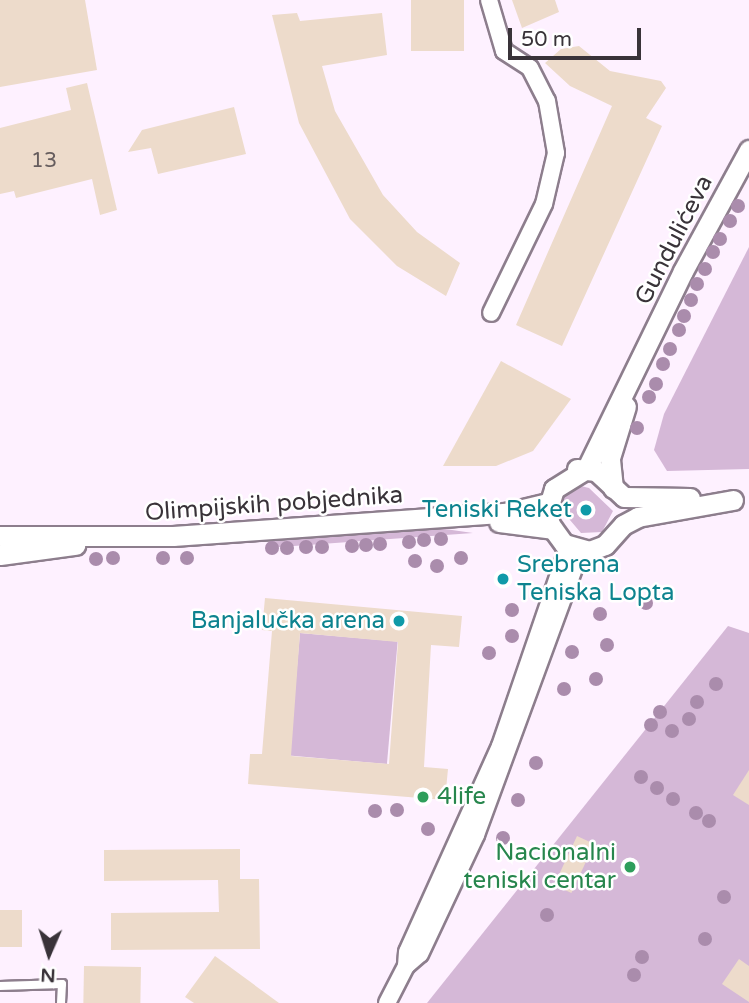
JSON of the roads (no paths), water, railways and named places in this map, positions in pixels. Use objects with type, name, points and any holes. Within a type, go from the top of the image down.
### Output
[{"type":"street","points":[[489,0],[504,51],[530,68],[547,101],[556,153],[544,204],[491,313]]},
{"type":"street","name":"Gundulićeva","points":[[581,471],[646,352],[749,150]]},
{"type":"street","name":"Gundulićeva","points":[[618,495],[615,462],[646,352]]},
{"type":"street","points":[[574,550],[548,513],[557,478],[581,471],[618,495],[741,500]]},
{"type":"street","points":[[574,550],[606,545],[620,525],[618,495]]},
{"type":"street","points":[[574,550],[600,542],[620,525],[649,514],[741,500]]},
{"type":"street","points":[[548,513],[578,544],[600,542]]},
{"type":"street","name":"Olimpijskih pobjednika","points":[[439,518],[548,513]]},
{"type":"street","name":"Olimpijskih pobjednika","points":[[0,555],[113,539],[548,513]]},
{"type":"street","name":"Olimpijskih pobjednika","points":[[0,536],[113,539]]},
{"type":"street","points":[[387,1003],[406,966],[407,952],[500,746],[574,550]]},
{"type":"lane","points":[[0,986],[62,984],[61,1003]]},
{"type":"place","name":"Teniski Reket","points":[[586,510]]},
{"type":"place","name":"Srebrena Teniska Lopta","points":[[503,579]]},
{"type":"place","name":"Banjalučka arena","points":[[399,621]]},
{"type":"place","name":"4life","points":[[423,797]]},
{"type":"place","name":"Nacionalni teniski centar","points":[[630,867]]}]
